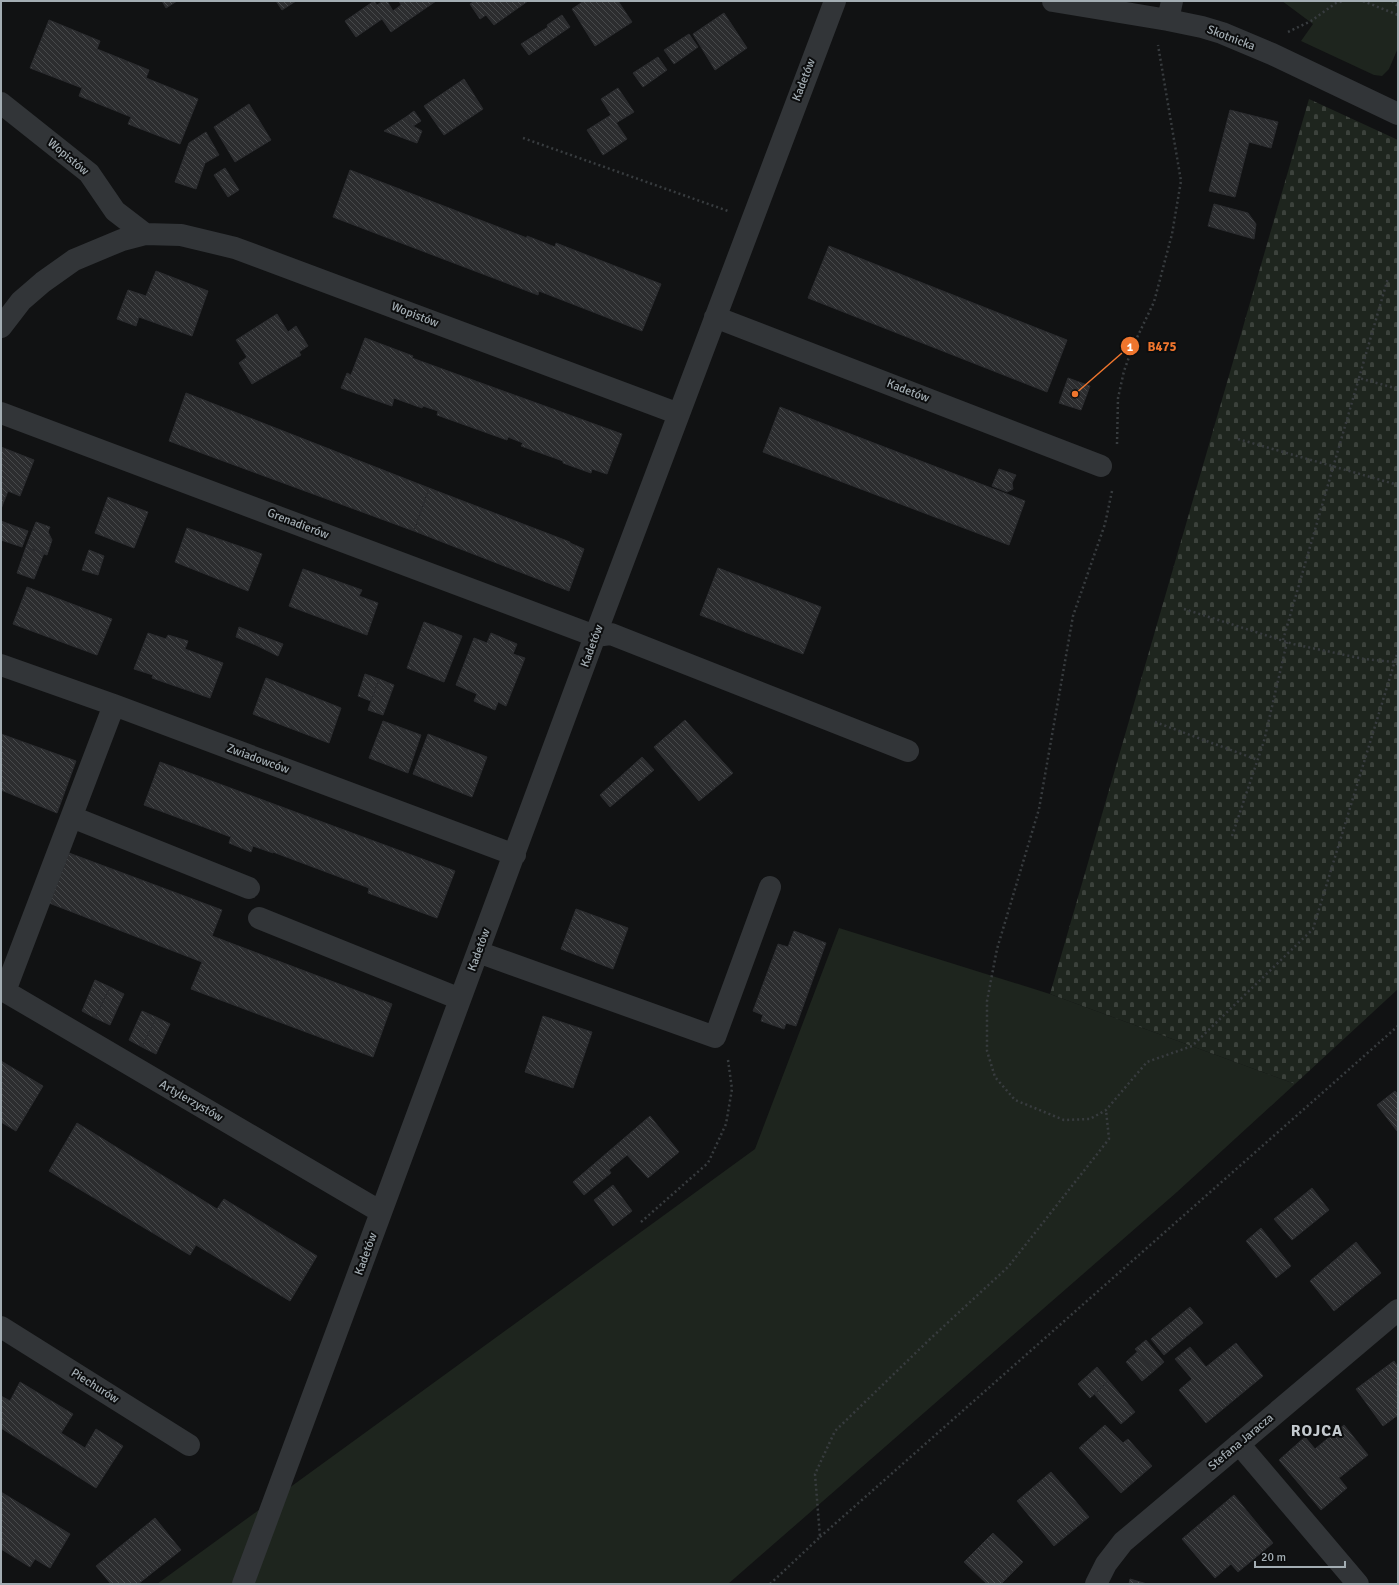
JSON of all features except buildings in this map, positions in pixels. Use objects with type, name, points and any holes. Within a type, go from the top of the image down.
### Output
[{"type":"street","name":"Kadetów","points":[[243,1584],[515,855],[595,636],[835,1]]},
{"type":"street","name":"Skotnicka","points":[[1053,1],[1166,13],[1240,40],[1398,114]]},
{"type":"street","name":"Wopistów","points":[[1,103],[89,173],[115,211],[145,234]]},
{"type":"street","name":"Wopistów","points":[[1,327],[27,296],[43,282],[74,260],[122,240],[145,234],[181,235],[235,248],[679,414]]},
{"type":"street","name":"Kadetów","points":[[715,317],[1101,466]]},
{"type":"street","name":"Grenadierów","points":[[1,412],[595,636]]},
{"type":"street","points":[[595,636],[611,634],[908,751]]},
{"type":"street","name":"Zwiadowców","points":[[1,665],[515,855]]},
{"type":"street","points":[[3,990],[72,817],[114,706]]},
{"type":"street","points":[[72,817],[249,888]]},
{"type":"street","points":[[478,952],[715,1037],[770,887]]},
{"type":"street","points":[[259,918],[460,999]]},
{"type":"street","name":"Artylerzystów","points":[[3,990],[381,1212]]},
{"type":"street","name":"Stefana Jaracza","points":[[1096,1584],[1106,1564],[1123,1542],[1398,1310]]},
{"type":"street","name":"Piechurów","points":[[1,1327],[189,1445]]},
{"type":"street","points":[[1239,1444],[1358,1584]]},
{"type":"path","points":[[1285,34],[1311,21],[1336,3],[1344,1]]},
{"type":"path","points":[[1363,1],[1398,15]]},
{"type":"path","points":[[1392,1],[1398,6]]},
{"type":"path","points":[[1117,450],[1118,398],[1124,371],[1133,346],[1154,302],[1172,234],[1181,181],[1156,36],[1166,13]]},
{"type":"path","points":[[523,138],[752,219]]},
{"type":"path","points":[[1283,640],[1388,278]]},
{"type":"path","points":[[1359,378],[1398,389]]},
{"type":"path","points":[[1238,439],[1398,485]]},
{"type":"path","points":[[1113,485],[1105,524],[1073,616],[1039,809],[997,949],[987,1001],[987,1050],[995,1077],[1015,1100],[1064,1120],[1090,1119],[1106,1110],[1147,1062],[1192,1046],[1313,929],[1398,651]]},
{"type":"path","points":[[1184,609],[1287,642],[1364,659],[1395,662],[1398,665]]},
{"type":"path","points":[[1232,836],[1264,741],[1287,642]]},
{"type":"path","points":[[1155,722],[1258,760]]},
{"type":"path","points":[[770,1584],[820,1537],[1398,1026]]},
{"type":"path","points":[[641,1222],[708,1163],[726,1124],[732,1089],[727,1057],[715,1037]]},
{"type":"path","points":[[820,1537],[815,1474],[835,1431],[930,1339],[1008,1267],[1109,1139],[1106,1110]]},
{"type":"green space","points":[[1282,1],[1398,1],[1398,48],[1389,69],[1382,76],[1374,75],[1301,41],[1313,24]]},
{"type":"green space","points":[[1309,99],[1398,140],[1398,989],[1295,1084],[1050,994]]},
{"type":"green space","points":[[839,928],[1050,994],[1295,1084],[1177,1192],[728,1584],[157,1584],[755,1149]]},
{"type":"place","name":"B475","points":[[1075,394]]},
{"type":"district","name":"ROJCA","points":[[1317,1431]]}]
